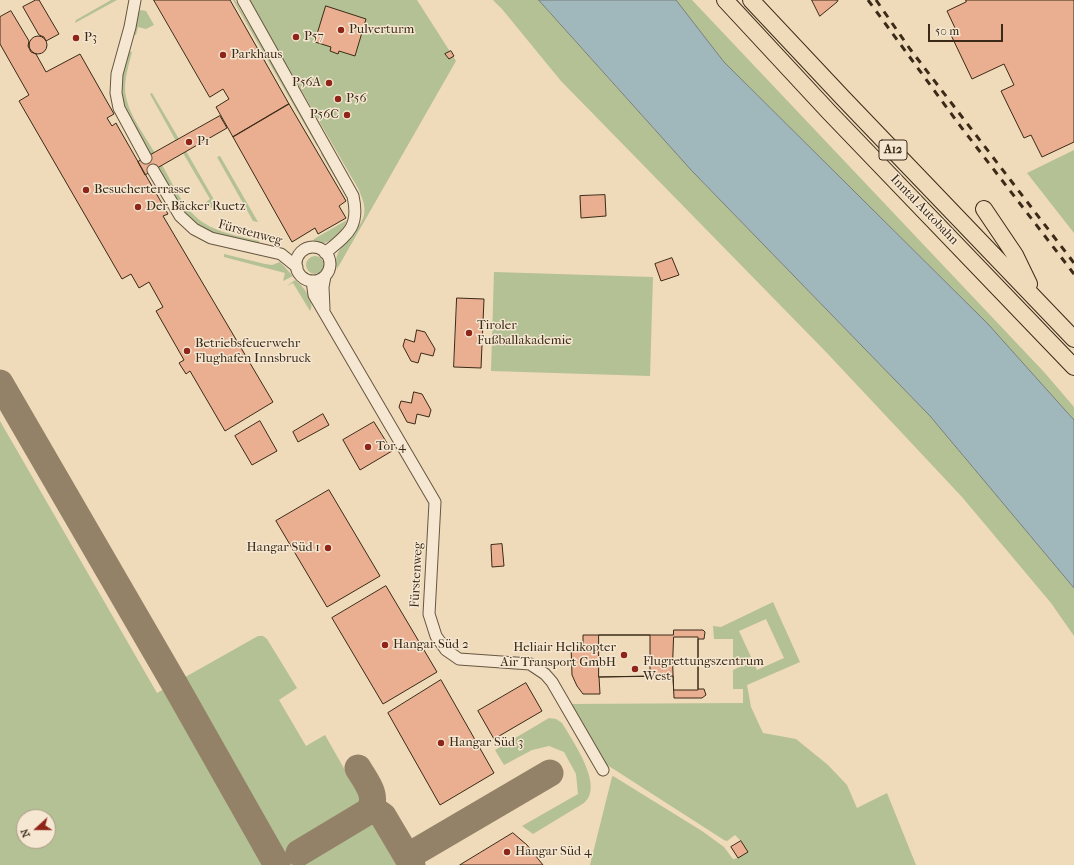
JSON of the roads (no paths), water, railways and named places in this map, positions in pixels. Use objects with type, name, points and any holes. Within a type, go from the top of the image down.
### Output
[{"type":"highway","name":"Inntal Autobahn","points":[[725,0],[813,96],[1074,367]]},
{"type":"highway","name":"Inntal Autobahn","points":[[751,0],[1074,339]]},
{"type":"highway","points":[[984,209],[1014,255],[1036,298]]},
{"type":"street","points":[[135,0],[130,27],[117,74],[116,93],[119,108],[146,158]]},
{"type":"street","points":[[243,0],[353,196],[356,212],[354,224],[347,235],[325,252]]},
{"type":"street","name":"Fürstenweg","points":[[153,170],[180,216],[194,229],[211,238],[281,254],[297,267]]},
{"type":"street","points":[[316,248],[325,252],[330,262],[328,272],[325,276],[317,281],[312,281],[302,277],[297,267],[298,257],[305,250],[316,248]]},
{"type":"street","name":"Fürstenweg","points":[[324,309],[323,287],[325,276]]},
{"type":"street","name":"Fürstenweg","points":[[312,281],[314,295],[324,309],[435,502],[429,614],[436,636],[446,650],[458,658],[525,663],[545,674],[556,689],[602,770]]},
{"type":"water","points":[[539,0],[676,0],[724,62],[988,324],[1074,420],[1074,588],[930,416],[692,171]]},
{"type":"railway","points":[[868,0],[958,123],[1074,274]]},
{"type":"railway","points":[[876,0],[910,49],[1074,263]]},
{"type":"place","name":"Pulverturm","points":[[341,30]]},
{"type":"place","name":"P57","points":[[296,37]]},
{"type":"place","name":"P3","points":[[76,38]]},
{"type":"place","name":"Parkhaus","points":[[223,55]]},
{"type":"place","name":"P56A","points":[[329,83]]},
{"type":"place","name":"P56","points":[[338,99]]},
{"type":"place","name":"P56C","points":[[347,115]]},
{"type":"place","name":"P1","points":[[189,142]]},
{"type":"place","name":"Besucherterrasse","points":[[86,190]]},
{"type":"place","name":"Der Bäcker Ruetz","points":[[138,207]]},
{"type":"place","name":"Tiroler Fußballakademie","points":[[469,333]]},
{"type":"place","name":"Betriebsfeuerwehr Flughafen Innsbruck","points":[[187,351]]},
{"type":"place","name":"Tor 4","points":[[368,447]]},
{"type":"place","name":"Hangar Süd 1","points":[[328,548]]},
{"type":"place","name":"Hangar Süd 2","points":[[385,645]]},
{"type":"place","name":"Heliair Helikopter Air Transport GmbH","points":[[624,655]]},
{"type":"place","name":"Flugrettungszentrum West","points":[[635,669]]},
{"type":"place","name":"Hangar Süd 3","points":[[441,743]]},
{"type":"place","name":"Hangar Süd 4","points":[[507,852]]}]
